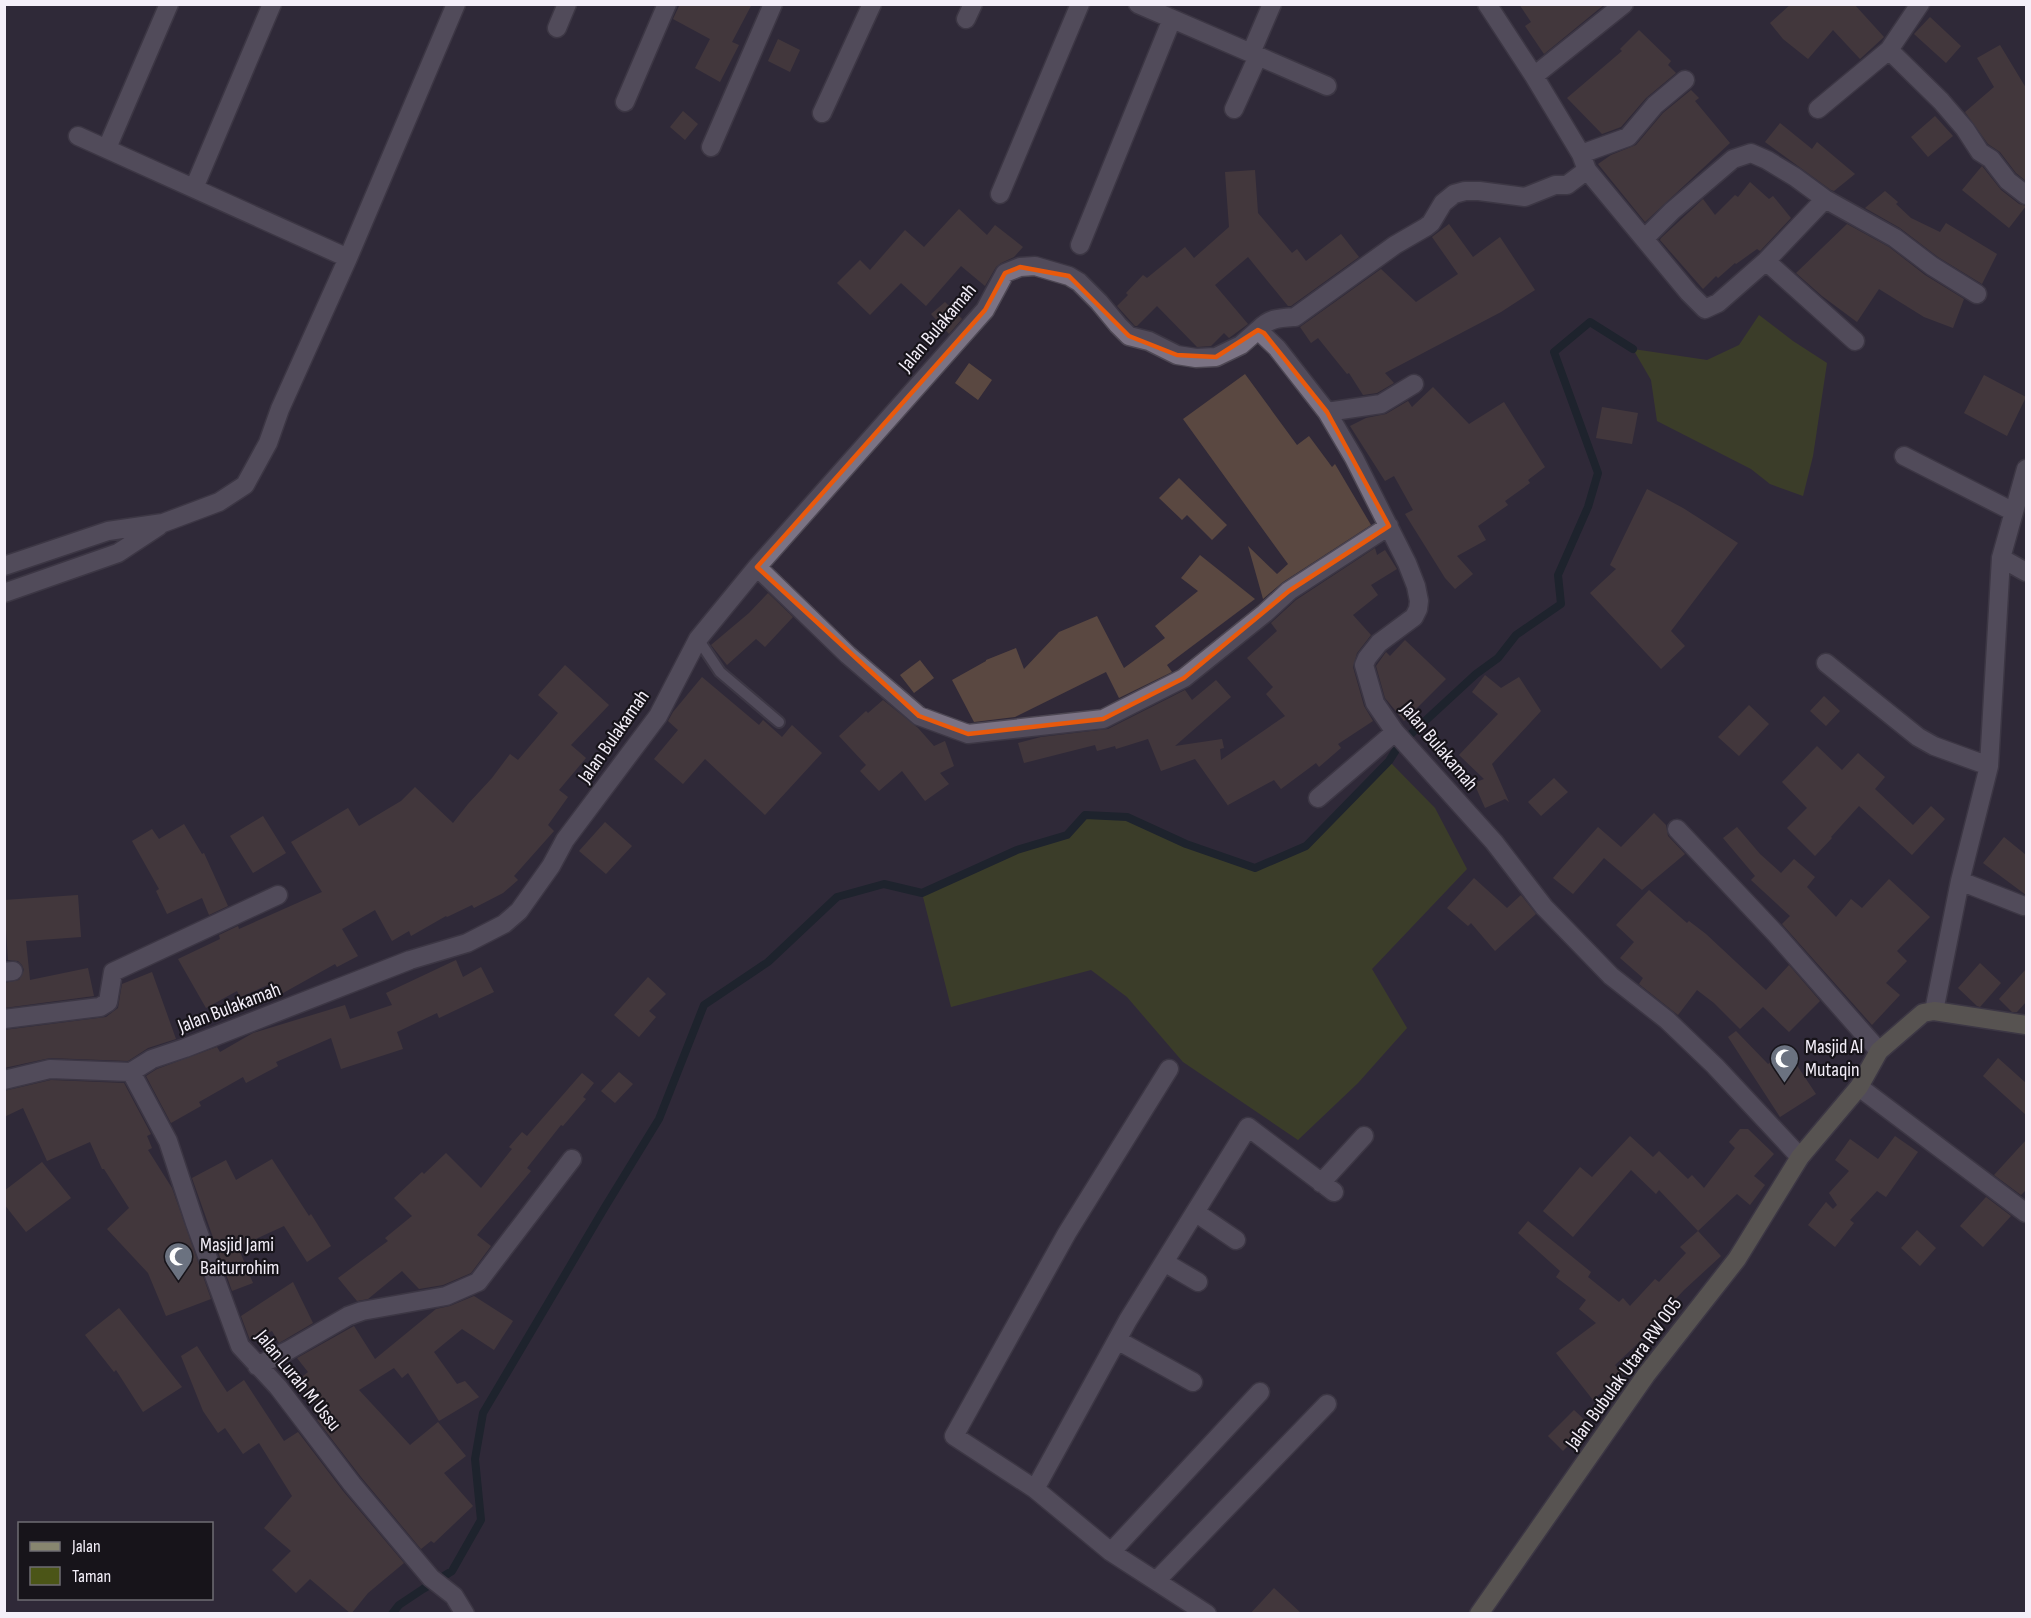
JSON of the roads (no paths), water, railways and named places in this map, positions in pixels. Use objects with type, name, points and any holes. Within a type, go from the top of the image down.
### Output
[{"type":"street","points":[[107,148],[169,4]]},
{"type":"street","points":[[194,188],[272,4]]},
{"type":"street","points":[[4,566],[108,531],[163,523],[219,502],[245,485],[268,443],[280,409],[348,258],[456,4]]},
{"type":"street","points":[[557,28],[567,4]]},
{"type":"street","points":[[625,102],[667,4]]},
{"type":"street","points":[[711,147],[773,4]]},
{"type":"street","points":[[822,113],[872,4]]},
{"type":"street","points":[[1000,195],[1080,4]]},
{"type":"street","points":[[1138,4],[1170,13],[1254,55],[1327,86]]},
{"type":"street","points":[[1234,109],[1272,4]]},
{"type":"street","points":[[1486,4],[1534,76],[1584,162],[1689,293],[1705,309],[1718,303],[1766,261],[1825,199]]},
{"type":"street","points":[[1534,76],[1624,4]]},
{"type":"street","points":[[1818,109],[1888,50],[1920,4]]},
{"type":"street","points":[[1080,245],[1170,13]]},
{"type":"street","points":[[1888,50],[1941,101],[1965,129],[1980,152],[1991,159],[2008,181],[2026,195]]},
{"type":"street","points":[[1258,330],[1267,320],[1295,317],[1395,245],[1426,227],[1431,223],[1443,202],[1454,194],[1479,190],[1525,196],[1555,185],[1567,185],[1584,162],[1628,137],[1655,105],[1685,80]]},
{"type":"street","points":[[78,136],[348,258]]},
{"type":"street","points":[[1644,238],[1733,159],[1751,153],[1767,160],[1825,199],[1895,238],[1932,266],[1977,294]]},
{"type":"street","points":[[1766,261],[1855,341]]},
{"type":"street","name":"Jalan Bulakamah","points":[[131,1072],[152,1059],[217,1036],[410,960],[467,943],[504,924],[519,911],[551,866],[566,840],[658,716],[698,639],[757,567],[985,310],[1005,273],[1020,267],[1035,266],[1069,276],[1088,290],[1130,336],[1149,340],[1177,355],[1196,358],[1216,357],[1241,345],[1258,330],[1278,348],[1328,412],[1389,526],[1416,586],[1419,601],[1414,617],[1379,643],[1364,665],[1375,703],[1395,732],[1494,842],[1544,907],[1611,976],[1667,1020],[1715,1066],[1800,1157]]},
{"type":"street","points":[[1328,412],[1381,404],[1414,384]]},
{"type":"street","points":[[1904,456],[2014,512]]},
{"type":"street","points":[[1934,1011],[1960,881],[1989,766],[2001,558],[2025,477]]},
{"type":"street","points":[[4,593],[118,553],[163,523]]},
{"type":"street","points":[[757,567],[848,655],[919,716],[968,734],[1103,718],[1113,714],[1184,678],[1265,613],[1288,591],[1389,526]]},
{"type":"street","points":[[2001,558],[2026,572]]},
{"type":"street","points":[[1826,663],[1918,737],[1934,746],[1989,766]]},
{"type":"street","points":[[1318,798],[1395,732]]},
{"type":"street","points":[[1677,829],[1760,916],[1879,1051],[1923,1013],[1934,1011],[2026,1025]]},
{"type":"street","points":[[1960,881],[2024,906]]},
{"type":"street","points":[[4,1019],[100,1007],[108,1002],[113,972],[278,895]]},
{"type":"street","name":"Jalan Bubulak Utara RW 005","points":[[1479,1614],[1646,1375],[1737,1259],[1800,1157],[1859,1087],[1879,1051]]},
{"type":"street","points":[[4,1080],[50,1069],[131,1072]]},
{"type":"street","points":[[1169,1069],[1067,1233],[954,1436],[1035,1489],[1111,1552],[1207,1614]]},
{"type":"street","name":"Jalan Lurah M Ussu","points":[[131,1072],[168,1141],[230,1324],[240,1346],[278,1387],[352,1484],[435,1582],[454,1596],[465,1614]]},
{"type":"street","points":[[1859,1087],[2026,1213]]},
{"type":"street","points":[[1035,1489],[1117,1340],[1248,1127],[1328,1187],[1364,1136]]},
{"type":"street","points":[[257,1366],[348,1316],[362,1311],[446,1296],[478,1281],[572,1159]]},
{"type":"street","points":[[1195,1212],[1236,1240]]},
{"type":"street","points":[[1164,1262],[1198,1282]]},
{"type":"street","points":[[1117,1340],[1193,1382]]},
{"type":"street","points":[[1111,1552],[1260,1392]]},
{"type":"street","points":[[1156,1581],[1327,1404]]},
{"type":"lane","points":[[698,639],[720,672],[779,722]]},
{"type":"waterway","points":[[1411,734],[1476,674],[1498,658],[1516,635],[1561,604],[1558,575],[1588,507],[1598,473],[1554,352],[1590,322],[1633,349]]},
{"type":"waterway","points":[[392,1614],[399,1605],[452,1571],[481,1520],[475,1459],[483,1413],[659,1119],[704,1005],[768,962],[837,897],[884,884],[922,893],[1017,850],[1067,835],[1085,815],[1127,817],[1186,844],[1255,868],[1306,846],[1389,761],[1396,750]]},
{"type":"place","name":"Masjid Al Mutaqin","points":[[1784,1084]]},
{"type":"place","name":"Masjid Jami Baiturrohim","points":[[179,1282]]}]
